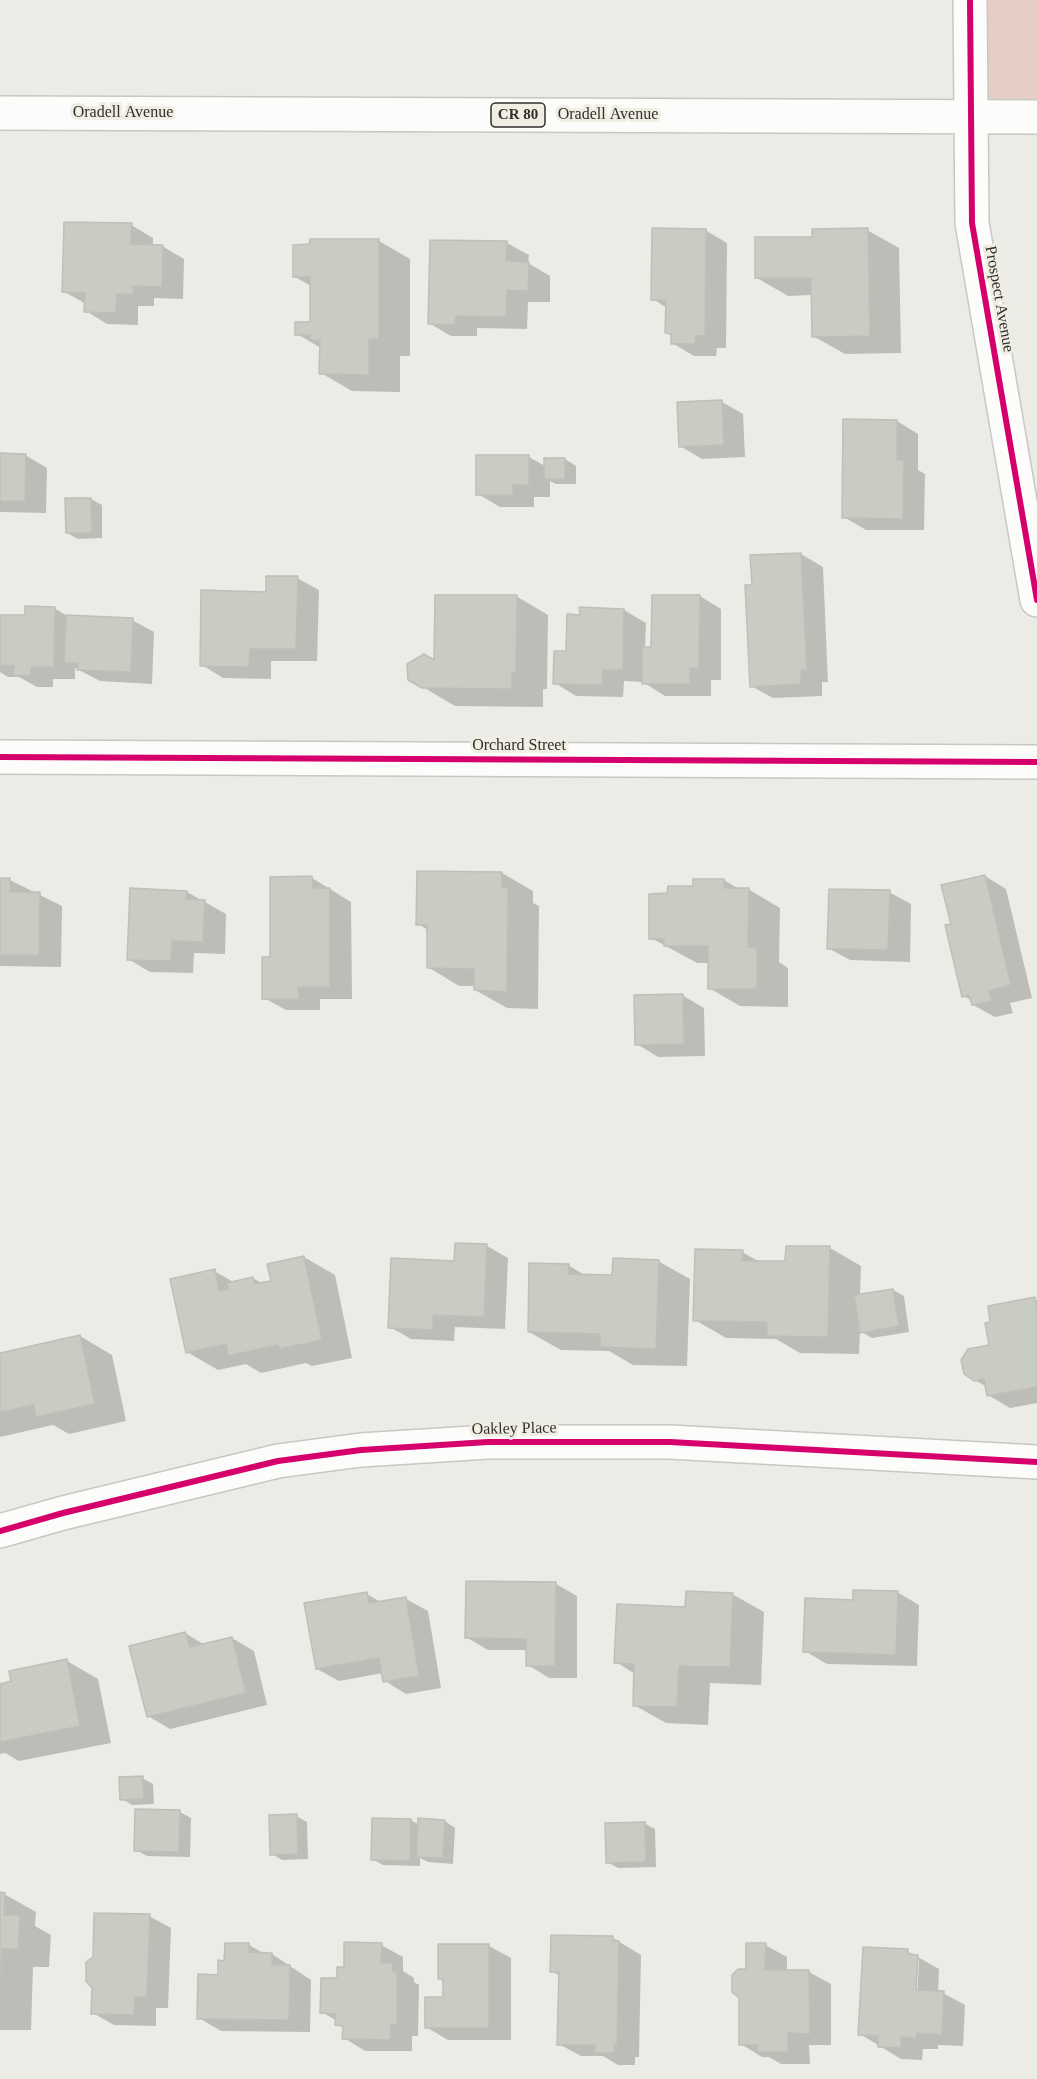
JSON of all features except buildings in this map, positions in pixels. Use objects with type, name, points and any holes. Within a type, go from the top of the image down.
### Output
[{"type":"street","name":"Prospect Avenue","points":[[970,0],[972,223],[1037,600]]},
{"type":"street","name":"Oradell Avenue","points":[[0,113],[1037,117]]},
{"type":"street","name":"Orchard Street","points":[[0,757],[1037,762]]},
{"type":"street","name":"Oakley Place","points":[[0,1531],[63,1513],[278,1461],[360,1450],[488,1442],[670,1442],[1037,1462]]},
{"type":"shaded area","points":[[970,0],[1037,0],[1037,117],[972,117]]},
{"type":"cycle path","points":[[970,0],[972,223],[1037,600]]},
{"type":"cycle path","points":[[0,757],[1037,762]]},
{"type":"cycle path","points":[[0,1531],[63,1513],[278,1461],[361,1450],[488,1442],[670,1442],[1037,1462]]}]
